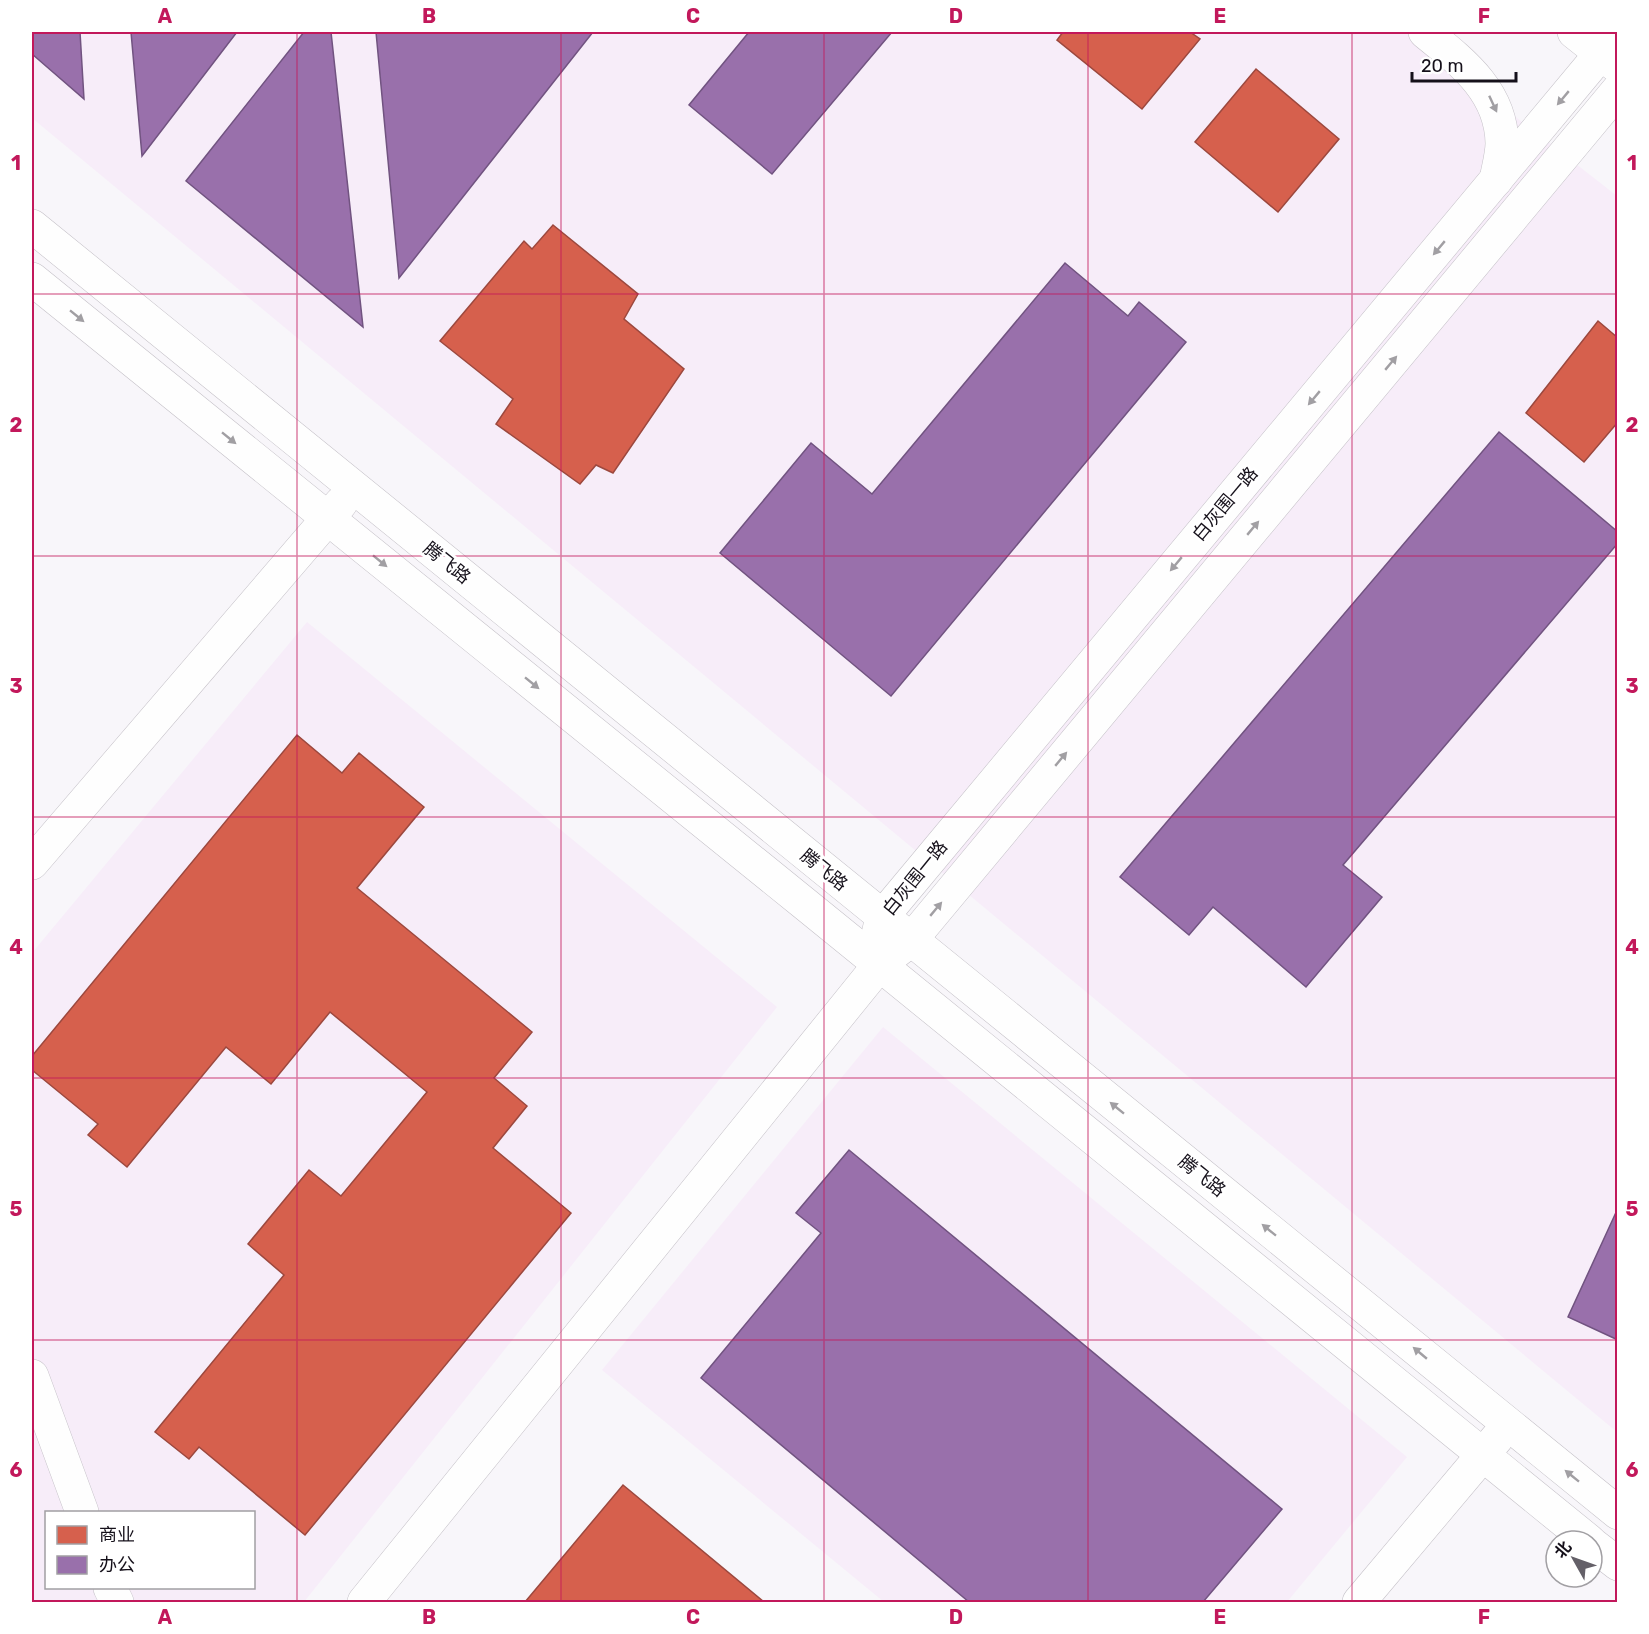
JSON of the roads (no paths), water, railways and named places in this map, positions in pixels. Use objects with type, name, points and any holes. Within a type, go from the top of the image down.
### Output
[{"type":"street","points":[[1425,32],[1466,65],[1486,90],[1498,116],[1502,145],[1496,180]]},
{"type":"street","points":[[1574,32],[1612,51]]},
{"type":"street","name":"白灰围一路","points":[[880,964],[877,939],[882,917],[1496,180],[1612,51]]},
{"type":"street","name":"白灰围一路","points":[[880,964],[910,940],[1617,90]]},
{"type":"street","name":"腾飞路","points":[[32,226],[1617,1513]]},
{"type":"street","points":[[32,279],[880,964],[1574,1529]]},
{"type":"street","points":[[32,863],[354,488]]},
{"type":"street","points":[[364,1602],[880,964]]},
{"type":"street","points":[[32,1376],[82,1511]]},
{"type":"street","points":[[1359,1602],[1508,1424]]},
{"type":"street","points":[[1604,1553],[1617,1564]]}]
